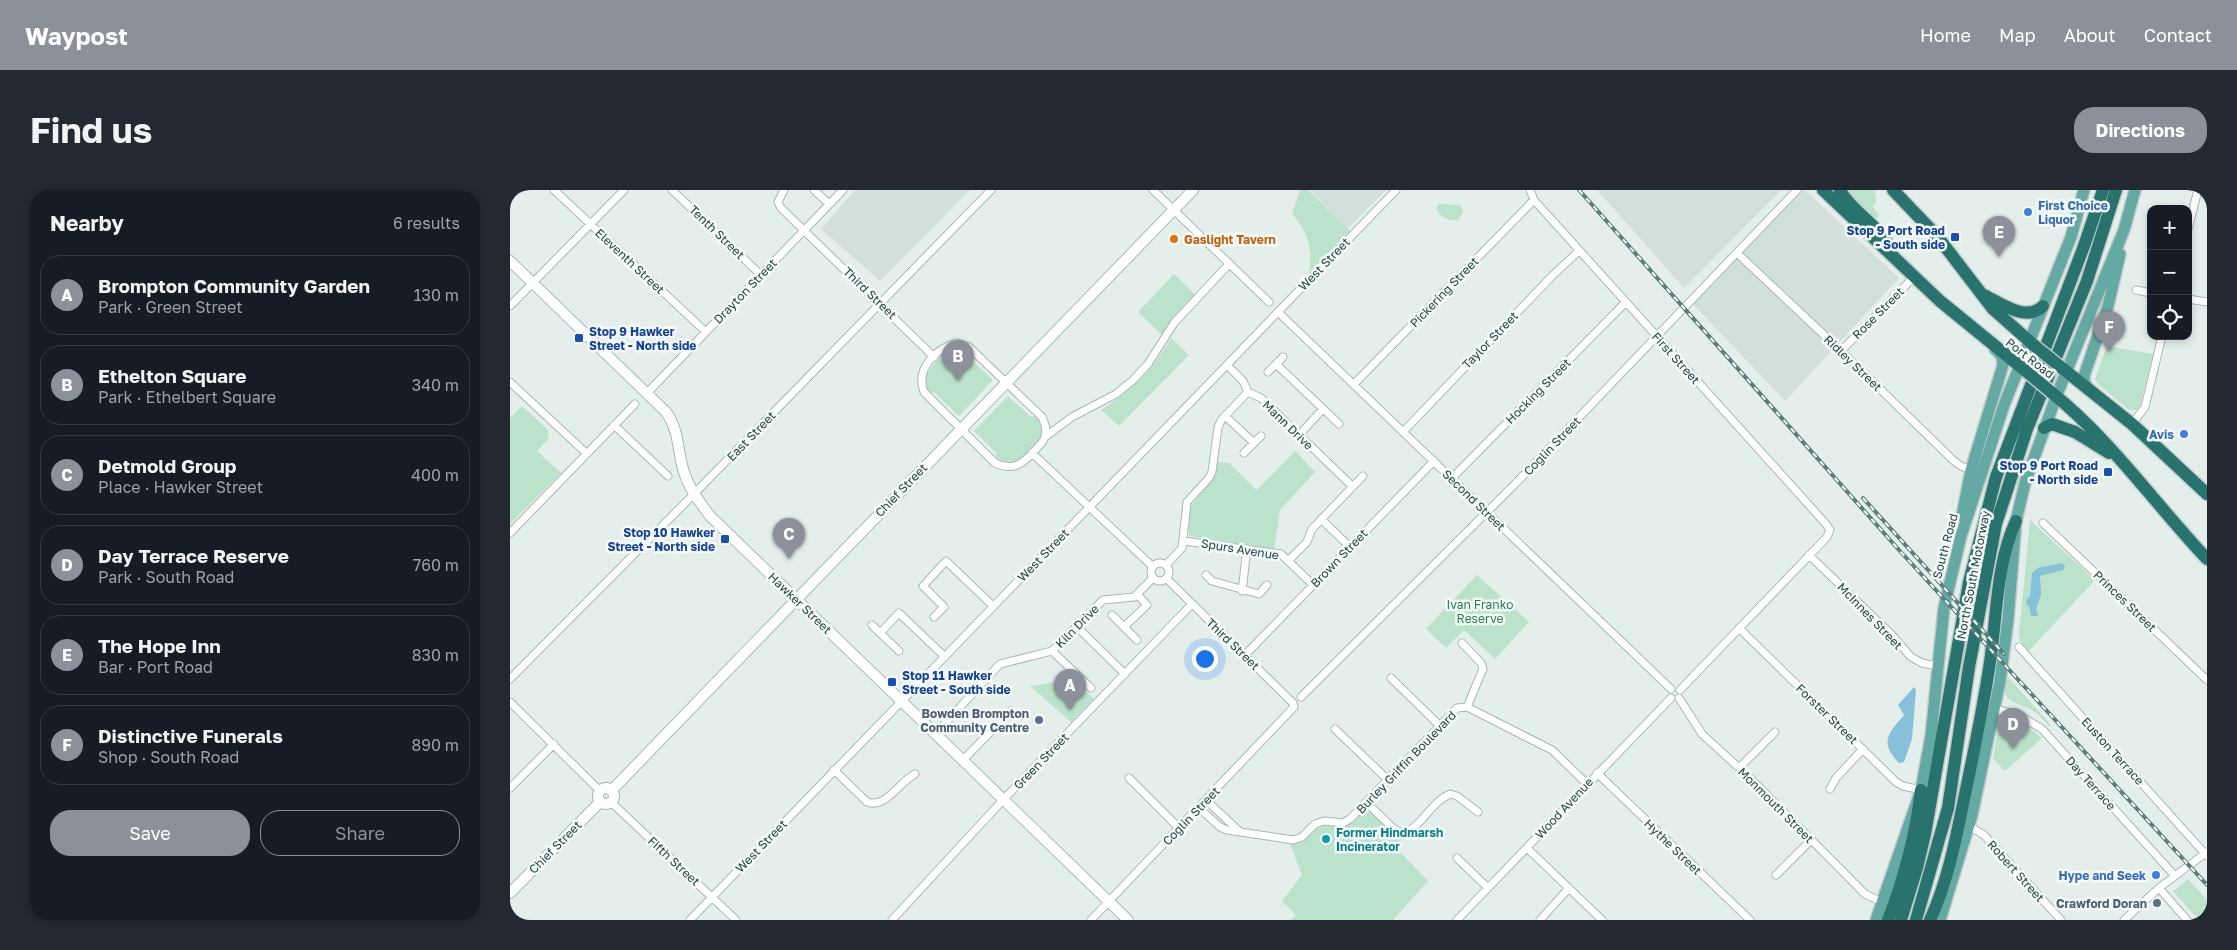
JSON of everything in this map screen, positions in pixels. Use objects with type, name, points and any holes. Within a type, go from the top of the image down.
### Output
[{"type":"highway","name":"Port Road","points":[[1823,190],[1992,346],[2054,394],[2097,433],[2207,559]]},
{"type":"highway","points":[[1840,190],[1848,201],[1880,231],[1899,261]]},
{"type":"highway","name":"Port Road","points":[[1893,190],[1937,236],[1977,291],[2003,319],[2132,424],[2207,494]]},
{"type":"highway","name":"North South Motorway","points":[[1901,920],[1918,868],[1969,582],[1996,477],[2084,246],[2103,190]]},
{"type":"highway","name":"North South Motorway","points":[[1916,920],[1948,808],[1972,648],[1996,524],[2027,429],[2090,272],[2116,190]]},
{"type":"highway","points":[[1977,291],[2024,313],[2034,312],[2043,306]]},
{"type":"highway","points":[[2044,428],[2055,424],[2065,427],[2126,464]]},
{"type":"highway","points":[[1930,920],[1949,868],[1978,738],[2003,564],[2008,537],[2016,521]]},
{"type":"highway","points":[[1888,920],[1897,897],[1918,821],[1921,790]]},
{"type":"main road","name":"South Road","points":[[1876,920],[1921,790],[1931,736],[1944,608],[1961,536],[1998,422],[2023,370],[2043,306],[2071,237],[2084,190]]},
{"type":"main road","points":[[2090,390],[2084,382],[2084,376],[2108,306],[2124,230],[2135,190]]},
{"type":"main road","points":[[1940,920],[1969,826],[2000,681],[2008,619],[2016,521],[2025,483],[2054,394],[2124,230]]},
{"type":"main road","points":[[1961,536],[1963,505],[1971,470],[2003,364],[2002,356],[1992,346]]},
{"type":"street","name":"Eleventh Street","points":[[554,190],[706,332]]},
{"type":"street","points":[[510,306],[624,190]]},
{"type":"street","name":"Tenth Street","points":[[672,190],[761,275]]},
{"type":"street","name":"Third Street","points":[[784,190],[778,202],[781,208],[934,357]]},
{"type":"street","points":[[814,190],[829,204]]},
{"type":"street","name":"Drayton Street","points":[[648,392],[843,190]]},
{"type":"street","name":"East Street","points":[[510,679],[694,495],[991,190]]},
{"type":"street","points":[[1152,190],[1268,302]]},
{"type":"street","name":"Chief Street","points":[[611,796],[795,599],[1193,190]]},
{"type":"street","name":"West Street","points":[[690,920],[1396,190]]},
{"type":"street","name":"First Street","points":[[1530,190],[1534,200],[1625,303],[1826,524]]},
{"type":"street","name":"Coglin Street","points":[[1301,697],[1487,513],[1796,190]]},
{"type":"street","points":[[2192,213],[2198,190]]},
{"type":"street","name":"Pickering Street","points":[[1354,384],[1534,200]]},
{"type":"street","name":"Taylor Street","points":[[1403,432],[1552,276],[1579,251]]},
{"type":"street","name":"Ridley Street","points":[[1737,253],[1841,350],[1954,461],[1960,466],[1971,470]]},
{"type":"street","name":"Hawker Street","points":[[510,261],[648,392],[673,421],[684,472],[694,495],[710,516],[1128,920]]},
{"type":"street","points":[[1045,437],[1042,417],[969,347],[957,343],[945,346],[921,371],[920,383],[924,392],[996,463],[1013,468],[1021,465],[1045,437],[1072,417],[1116,394],[1133,380],[1148,364],[1174,323],[1229,264]]},
{"type":"street","name":"Rose Street","points":[[1841,350],[1915,276]]},
{"type":"street","points":[[2136,290],[2147,292]]},
{"type":"street","points":[[2192,300],[2207,302]]},
{"type":"street","name":"Hocking Street","points":[[1452,478],[1625,303]]},
{"type":"street","name":"Second Street","points":[[1278,312],[1671,689],[1677,688],[1677,695]]},
{"type":"street","points":[[2132,424],[2144,409],[2161,340]]},
{"type":"street","points":[[1268,372],[1283,357]]},
{"type":"street","points":[[1276,364],[1339,424]]},
{"type":"street","name":"Mann Drive","points":[[1227,365],[1243,380],[1248,392],[1261,398],[1352,486]]},
{"type":"street","points":[[510,382],[586,453]]},
{"type":"street","points":[[1166,565],[1182,548],[1187,502],[1209,478],[1212,472],[1218,428],[1225,416],[1248,392]]},
{"type":"street","points":[[510,533],[635,404]]},
{"type":"street","points":[[1298,435],[1323,409]]},
{"type":"street","points":[[1225,416],[1254,443]]},
{"type":"street","points":[[1044,423],[1058,428]]},
{"type":"street","points":[[614,425],[668,476]]},
{"type":"street","points":[[1244,453],[1261,436]]},
{"type":"street","points":[[1032,453],[1152,566]]},
{"type":"street","name":"Brown Street","points":[[1246,655],[1434,461]]},
{"type":"street","points":[[1289,560],[1307,542],[1312,529],[1363,476]]},
{"type":"street","points":[[1321,519],[1350,546]]},
{"type":"street","name":"Princes Street","points":[[2043,523],[2207,680]]},
{"type":"street","name":"Wood Avenue","points":[[1457,920],[1597,773],[1677,695],[1827,537],[1830,530],[1826,524]]},
{"type":"street","name":"Spurs Avenue","points":[[1184,541],[1281,554],[1313,585]]},
{"type":"street","points":[[1242,591],[1247,549]]},
{"type":"street","name":"McInnes Street","points":[[1810,555],[1892,635],[1904,650],[1922,663],[1937,666]]},
{"type":"street","points":[[934,617],[944,607],[923,586],[946,561],[993,606]]},
{"type":"street","points":[[1160,562],[1166,565],[1169,571],[1166,578],[1158,581],[1153,578],[1150,572],[1152,566],[1160,562]]},
{"type":"street","points":[[1206,575],[1212,581],[1242,591],[1259,594],[1267,585]]},
{"type":"street","points":[[1124,627],[1147,604],[1137,594],[1153,578]]},
{"type":"street","name":"Third Street","points":[[1166,578],[1293,703],[1294,707],[1290,712]]},
{"type":"street","name":"Kiln Drive","points":[[935,734],[1000,664],[1052,651],[1103,600],[1129,598],[1137,594]]},
{"type":"street","name":"Green Street","points":[[892,920],[1003,800],[1192,604]]},
{"type":"street","points":[[880,633],[899,613],[944,657]]},
{"type":"street","points":[[1112,615],[1137,640]]},
{"type":"street","points":[[872,625],[899,651]]},
{"type":"street","points":[[1076,626],[1125,674]]},
{"type":"street","name":"Forster Street","points":[[1739,628],[1896,782],[1903,786],[1921,790]]},
{"type":"street","points":[[1462,643],[1482,663],[1483,669],[1482,676],[1474,687],[1467,708]]},
{"type":"street","name":"Euston Terrace","points":[[2019,647],[2206,854]]},
{"type":"street","points":[[1052,651],[1091,688]]},
{"type":"street","points":[[1391,678],[1440,726]]},
{"type":"street","name":"Monmouth Street","points":[[1677,695],[1702,734],[1739,768],[1866,894],[1882,902]]},
{"type":"street","points":[[510,702],[554,744],[606,804],[611,796]]},
{"type":"street","name":"Burley Griffin Boulevard","points":[[1199,808],[1220,827],[1293,840],[1302,837],[1314,824],[1324,821],[1343,822],[1350,819],[1367,803],[1457,708],[1467,708],[1552,750],[1587,784]]},
{"type":"street","name":"Day Terrace","points":[[1994,708],[2019,715],[2042,729],[2175,876]]},
{"type":"street","points":[[962,761],[1011,711]]},
{"type":"street","name":"Coglin Street","points":[[1091,920],[1290,712]]},
{"type":"street","points":[[1334,729],[1388,780]]},
{"type":"street","points":[[1739,768],[1775,732]]},
{"type":"street","points":[[510,788],[554,744]]},
{"type":"street","points":[[1830,790],[1836,778],[1863,749]]},
{"type":"street","points":[[834,770],[867,802],[874,804],[880,803],[907,778],[915,774]]},
{"type":"street","name":"Hythe Street","points":[[1597,773],[1750,920]]},
{"type":"street","points":[[1129,778],[1179,828]]},
{"type":"street","points":[[1367,803],[1394,829],[1404,834],[1412,830],[1442,797],[1450,794],[1457,796],[1478,812]]},
{"type":"street","name":"Fifth Street","points":[[611,796],[736,920]]},
{"type":"street","name":"Chief Street","points":[[510,893],[600,797]]},
{"type":"street","points":[[1206,800],[1241,832]]},
{"type":"street","name":"Robert Street","points":[[1969,826],[1984,835],[2060,920]]},
{"type":"street","points":[[1776,875],[1811,840]]},
{"type":"street","points":[[1527,848],[1602,920]]},
{"type":"street","points":[[2124,920],[2159,888],[2206,854]]},
{"type":"street","points":[[1457,858],[1488,888]]},
{"type":"street","points":[[1540,920],[1569,888]]},
{"type":"street","points":[[2159,888],[2187,920]]},
{"type":"shaded area","points":[[855,190],[970,190],[880,281],[821,229]]},
{"type":"shaded area","points":[[1310,190],[1386,190],[1347,229]]},
{"type":"shaded area","points":[[1597,190],[1781,190],[1684,288]]},
{"type":"shaded area","points":[[1803,190],[1899,278],[1785,401],[1693,304]]},
{"type":"green space","points":[[1300,190],[1308,190],[1350,231],[1309,273],[1310,249],[1308,241],[1302,227],[1292,214]]},
{"type":"green space","points":[[1846,190],[1875,190],[1876,202],[1873,207],[1879,215],[1875,220],[1851,198]]},
{"type":"green space","points":[[1439,204],[1460,205],[1463,211],[1458,220],[1451,220],[1442,216],[1438,211],[1436,208]]},
{"type":"green space","points":[[1174,274],[1196,295],[1172,320],[1162,335],[1138,312]]},
{"type":"green space","points":[[1171,338],[1189,355],[1119,426],[1101,410],[1141,378],[1157,360]]},
{"type":"green space","points":[[2107,346],[2153,354],[2139,410],[2129,410],[2098,384],[2095,379]]},
{"type":"green space","points":[[959,347],[970,353],[968,357],[993,380],[959,416],[934,392],[930,394],[925,389],[925,375],[945,351]]},
{"type":"green space","points":[[1008,396],[1031,417],[1035,416],[1040,423],[1041,430],[1040,438],[1030,453],[1009,464],[1003,463],[997,458],[996,453],[974,431]]},
{"type":"green space","points":[[522,406],[548,430],[549,438],[537,451],[561,473],[510,524],[510,418]]},
{"type":"green space","points":[[1295,451],[1315,472],[1280,510],[1274,550],[1189,536],[1188,510],[1213,477],[1216,462],[1229,463],[1257,490]]},
{"type":"green space","points":[[2030,520],[2095,580],[2029,651],[2020,641],[2019,634]]},
{"type":"green space","name":"Ivan Franko Reserve","points":[[1477,575],[1529,622],[1495,659],[1464,630],[1446,648],[1426,629]]},
{"type":"green space","points":[[2008,677],[2051,725],[2049,726],[2029,708],[2011,701],[2007,697],[2005,686]]},
{"type":"green space","points":[[1062,681],[1067,688],[1073,682],[1076,682],[1094,699],[1071,722],[1030,686]]},
{"type":"green space","points":[[2000,716],[2027,726],[2042,738],[2005,771],[1993,759]]},
{"type":"green space","points":[[1371,812],[1398,836],[1404,837],[1395,847],[1428,881],[1393,920],[1291,920],[1296,915],[1282,901],[1302,875],[1290,844],[1304,841],[1318,828],[1327,824],[1345,826],[1362,813]]},
{"type":"green space","points":[[2188,879],[2207,900],[2207,920],[2199,920],[2173,891]]},
{"type":"water","points":[[2062,563],[2065,567],[2063,570],[2040,576],[2041,595],[2036,609],[2038,616],[2031,616],[2029,606],[2026,604],[2027,598],[2030,597],[2032,573],[2038,568]]},
{"type":"water","points":[[1914,687],[1916,690],[1912,739],[1904,762],[1899,763],[1889,749],[1888,738],[1904,715],[1898,705]]},
{"type":"railway","points":[[1579,190],[1899,550],[2207,885]]},
{"type":"railway","points":[[1863,498],[2004,654]]},
{"type":"place","name":"First Choice Liquor","points":[[2028,212]]},
{"type":"place","name":"Stop 9 Port Road - South side","points":[[1955,237]]},
{"type":"place","name":"Gaslight Tavern","points":[[1174,239]]},
{"type":"place","name":"The Hope Inn","points":[[1999,257]]},
{"type":"place","name":"Stop 9 Hawker Street - North side","points":[[579,338]]},
{"type":"place","name":"Distinctive Funerals","points":[[2109,352]]},
{"type":"place","name":"Ethelton Square","points":[[958,381]]},
{"type":"place","name":"Avis","points":[[2184,434]]},
{"type":"place","name":"Stop 9 Port Road - North side","points":[[2108,472]]},
{"type":"place","name":"Stop 10 Hawker Street - North side","points":[[725,539]]},
{"type":"place","name":"Detmold Group","points":[[789,559]]},
{"type":"place","name":"Stop 11 Hawker Street - South side","points":[[892,682]]},
{"type":"place","name":"Brompton Community Garden","points":[[1070,710]]},
{"type":"place","name":"Bowden Brompton Community Centre","points":[[1039,720]]},
{"type":"place","name":"Day Terrace Reserve","points":[[2013,749]]},
{"type":"place","name":"Former Hindmarsh Incinerator","points":[[1326,839]]},
{"type":"place","name":"Hype and Seek","points":[[2156,875]]},
{"type":"place","name":"Crawford Doran","points":[[2157,903]]}]
